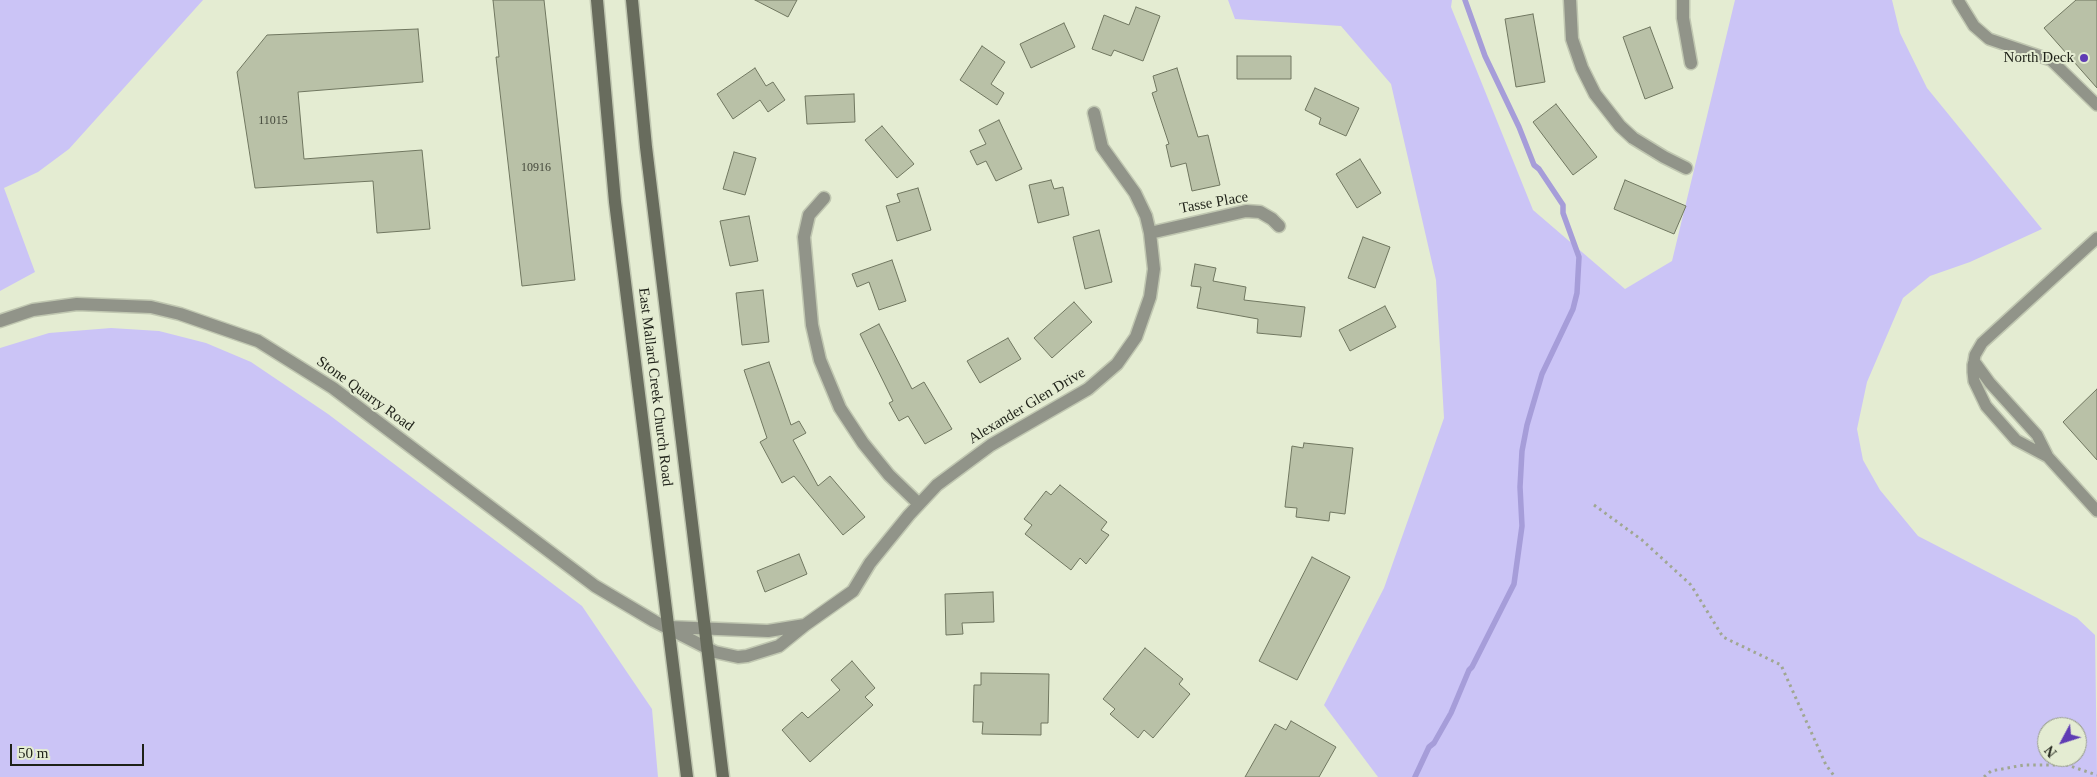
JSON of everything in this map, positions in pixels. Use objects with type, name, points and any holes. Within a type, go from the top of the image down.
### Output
[{"type":"main road","name":"East Mallard Creek Church Road","points":[[597,0],[615,202],[687,777]]},
{"type":"main road","name":"East Mallard Creek Church Road","points":[[632,0],[648,167],[723,777]]},
{"type":"street","points":[[1570,0],[1572,38],[1582,68],[1595,94],[1620,126],[1633,138],[1664,158],[1686,168]]},
{"type":"street","points":[[1683,0],[1683,18],[1691,63]]},
{"type":"street","name":"Alexander Glen Drive","points":[[669,627],[708,648],[726,655],[747,656],[779,646],[852,591],[870,563],[919,504],[953,472],[983,450],[1088,389],[1117,364],[1136,337],[1150,297],[1154,269],[1146,216],[1135,193],[1102,147],[1094,114]]},
{"type":"street","points":[[824,198],[809,215],[804,237],[812,325],[820,360],[840,408],[863,444],[889,476],[919,504]]},
{"type":"street","name":"Tasse Place","points":[[1150,233],[1246,211],[1260,212],[1279,226]]},
{"type":"street","name":"Stone Quarry Road","points":[[0,321],[33,310],[77,304],[151,307],[180,314],[258,341],[333,388],[596,586],[629,608],[669,627]]},
{"type":"street","name":"Alexander Glen Drive","points":[[669,627],[768,631],[805,625]]},
{"type":"lane","points":[[1958,0],[1974,26],[1985,36],[1999,44],[2035,53],[2050,60],[2072,78],[2097,105]]},
{"type":"lane","points":[[2048,457],[2016,440],[1990,412],[1980,396],[1974,381],[1976,352],[1982,343],[2097,238]]},
{"type":"lane","points":[[1974,361],[1990,383],[2037,435],[2048,457],[2097,511]]},
{"type":"path","points":[[1594,505],[1642,540],[1692,585],[1723,637],[1781,665],[1826,765],[1835,777]]},
{"type":"path","points":[[1984,777],[1992,771],[2033,765],[2067,765],[2097,776]]},
{"type":"shaded area","points":[[0,0],[203,0],[69,149],[38,172],[4,188],[35,272],[0,291]]},
{"type":"shaded area","points":[[1228,0],[1452,0],[1451,7],[1533,210],[1625,289],[1672,261],[1735,0],[1892,0],[1900,33],[1927,88],[2042,229],[1970,262],[1930,276],[1903,298],[1867,382],[1857,429],[1863,460],[1880,490],[1918,536],[2077,618],[2095,635],[2097,777],[1378,777],[1324,705],[1384,588],[1444,418],[1436,280],[1391,84],[1341,26],[1235,19]]},
{"type":"shaded area","points":[[111,328],[159,331],[206,343],[251,362],[328,414],[582,606],[652,709],[658,777],[0,777],[0,348],[49,333]]},
{"type":"building","points":[[493,0],[544,0],[575,280],[522,286],[496,57],[499,57]]},
{"type":"building","points":[[755,0],[797,0],[788,17]]},
{"type":"building","name":"North Deck","points":[[2076,0],[2097,0],[2097,88],[2044,28]]},
{"type":"building","points":[[1136,7],[1160,16],[1143,61],[1114,50],[1111,56],[1092,49],[1104,15],[1129,25]]},
{"type":"building","points":[[1533,14],[1545,82],[1516,87],[1505,19]]},
{"type":"building","points":[[1064,23],[1075,47],[1031,68],[1020,44]]},
{"type":"building","points":[[1650,27],[1673,88],[1645,99],[1623,37]]},
{"type":"building","points":[[418,29],[423,82],[298,92],[304,159],[422,150],[430,229],[377,233],[373,181],[255,188],[237,72],[267,35]]},
{"type":"building","points":[[982,46],[1005,62],[991,84],[1004,93],[997,105],[960,80]]},
{"type":"building","points":[[1237,56],[1291,56],[1291,79],[1237,79]]},
{"type":"building","points":[[755,68],[766,86],[773,82],[785,100],[768,112],[760,100],[733,119],[717,94]]},
{"type":"building","points":[[1177,68],[1198,137],[1208,135],[1220,185],[1192,191],[1186,163],[1171,167],[1166,145],[1169,144],[1152,93],[1157,91],[1153,76]]},
{"type":"building","points":[[1315,88],[1359,108],[1346,136],[1319,124],[1321,118],[1305,110]]},
{"type":"building","points":[[854,94],[855,122],[807,124],[805,96]]},
{"type":"building","points":[[1556,104],[1597,157],[1573,175],[1533,122]]},
{"type":"building","points":[[999,120],[1022,169],[996,181],[986,161],[977,165],[970,151],[986,144],[979,130]]},
{"type":"building","points":[[882,126],[914,164],[897,178],[865,140]]},
{"type":"building","points":[[734,152],[756,158],[745,195],[723,189]]},
{"type":"building","points":[[1360,159],[1381,193],[1357,208],[1336,174]]},
{"type":"building","points":[[1051,180],[1054,189],[1063,187],[1069,215],[1038,223],[1029,185]]},
{"type":"building","points":[[1625,180],[1686,206],[1674,234],[1614,209]]},
{"type":"building","points":[[918,188],[931,230],[897,241],[886,206],[900,202],[897,194]]},
{"type":"building","points":[[749,216],[758,261],[730,266],[720,221]]},
{"type":"building","points":[[1099,230],[1112,282],[1085,289],[1073,237]]},
{"type":"building","points":[[1363,237],[1390,247],[1375,288],[1348,278]]},
{"type":"building","points":[[892,260],[906,301],[879,310],[869,282],[857,287],[852,274]]},
{"type":"building","points":[[1195,264],[1216,268],[1213,281],[1246,287],[1244,300],[1305,307],[1301,337],[1257,333],[1258,319],[1197,308],[1201,287],[1191,286]]},
{"type":"building","points":[[763,290],[769,342],[742,345],[736,293]]},
{"type":"building","points":[[1074,302],[1092,322],[1052,358],[1034,338]]},
{"type":"building","points":[[1385,306],[1396,327],[1350,351],[1339,330]]},
{"type":"building","points":[[879,324],[912,389],[924,382],[952,429],[925,444],[908,416],[899,421],[889,403],[893,401],[860,334]]},
{"type":"building","points":[[1008,338],[1021,359],[980,383],[967,361]]},
{"type":"building","points":[[769,362],[791,425],[799,421],[806,433],[793,440],[818,486],[830,476],[865,517],[843,535],[794,476],[782,483],[760,442],[767,438],[744,370]]},
{"type":"building","points":[[2097,389],[2097,460],[2063,422]]},
{"type":"building","points":[[1304,443],[1353,448],[1345,514],[1330,512],[1329,521],[1296,517],[1297,508],[1285,507],[1292,446],[1303,448]]},
{"type":"building","points":[[1060,485],[1107,522],[1101,530],[1109,535],[1086,564],[1080,558],[1071,570],[1025,534],[1032,525],[1024,519],[1046,491],[1051,495]]},
{"type":"building","points":[[799,554],[807,574],[765,592],[757,571]]},
{"type":"building","points":[[1312,557],[1350,577],[1297,680],[1259,661]]},
{"type":"building","points":[[993,592],[994,622],[962,623],[963,634],[946,635],[945,594]]},
{"type":"building","points":[[1145,648],[1183,679],[1179,684],[1190,694],[1153,738],[1144,730],[1138,738],[1110,714],[1115,709],[1103,699]]},
{"type":"building","points":[[852,661],[875,688],[865,697],[873,705],[810,762],[782,730],[802,712],[808,718],[840,690],[831,680]]},
{"type":"building","points":[[981,673],[1049,674],[1048,723],[1041,723],[1041,735],[982,734],[983,722],[973,722],[974,685],[981,685]]},
{"type":"building","points":[[1291,721],[1336,747],[1319,777],[1245,777],[1275,724],[1286,730]]},
{"type":"waterway","points":[[1415,777],[1429,747],[1434,743],[1451,713],[1469,670],[1514,584],[1522,526],[1520,487],[1522,451],[1527,425],[1542,374],[1573,309],[1577,293],[1579,257],[1563,213],[1563,205],[1539,169],[1534,165],[1519,127],[1485,56],[1465,0]]},
{"type":"place","name":"North Deck","points":[[2084,58]]}]
